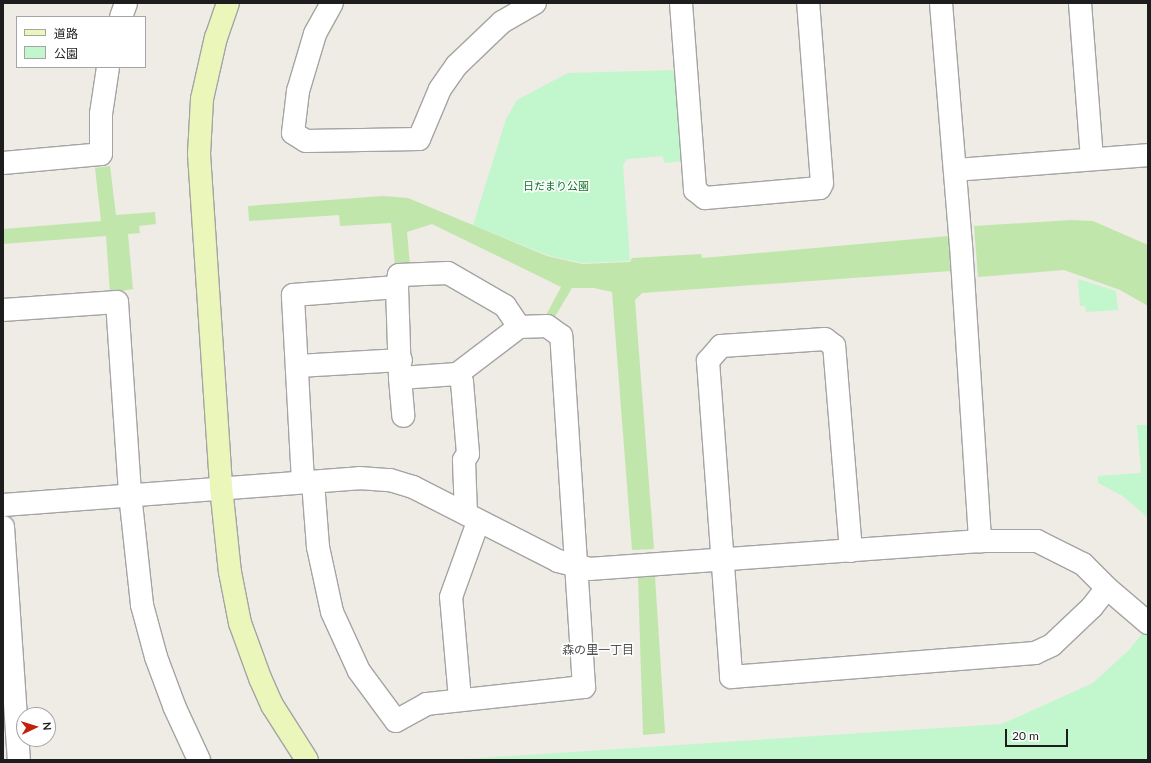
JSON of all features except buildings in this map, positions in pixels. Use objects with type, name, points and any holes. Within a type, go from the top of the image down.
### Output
[{"type":"street","points":[[121,16],[126,3]]},
{"type":"street","points":[[228,3],[216,37],[202,99],[198,154],[221,487],[230,572],[240,623],[272,704],[307,760]]},
{"type":"street","points":[[332,3],[315,34],[298,91],[293,133],[306,141],[419,139],[440,88],[457,65],[502,22],[535,3]]},
{"type":"street","points":[[681,3],[695,190],[705,198],[820,188],[822,183],[808,3]]},
{"type":"street","points":[[941,3],[955,170],[980,541]]},
{"type":"street","points":[[1080,3],[1092,158]]},
{"type":"street","points":[[3,163],[101,154],[101,114],[108,68]]},
{"type":"street","points":[[955,170],[1092,158],[1148,155]]},
{"type":"street","points":[[403,416],[397,287],[399,275],[448,273],[505,306],[518,327]]},
{"type":"street","points":[[298,366],[401,369],[457,374],[518,327],[547,326],[561,336],[578,565],[584,687],[460,699],[427,704],[396,721],[359,671],[332,612],[318,547],[308,482],[296,382],[298,366],[293,292],[397,287]]},
{"type":"street","points":[[3,310],[117,302],[130,494],[142,605],[156,657],[175,708],[200,760]]},
{"type":"street","points":[[851,551],[834,346],[825,339],[721,346],[708,361],[731,677],[1035,653],[1052,645],[1092,607],[1107,588]]},
{"type":"street","points":[[457,374],[462,382],[468,454],[464,460],[472,518],[451,597],[460,699]]},
{"type":"street","points":[[3,505],[221,487],[359,478],[390,480],[413,487],[558,561],[590,569],[722,561],[980,541],[1037,541],[1083,564],[1107,588],[1148,623]]},
{"type":"street","points":[[3,527],[19,760]]},
{"type":"green space","name":"日だまり公園","points":[[679,70],[684,161],[664,163],[663,156],[627,159],[623,165],[630,261],[582,263],[547,255],[473,225],[506,119],[517,100],[568,73]]},
{"type":"green space","points":[[110,166],[116,215],[155,212],[156,224],[139,226],[140,233],[128,234],[133,289],[110,293],[106,236],[3,244],[3,229],[101,221],[95,168]]},
{"type":"green space","points":[[383,196],[408,198],[547,256],[582,264],[630,262],[632,258],[701,254],[702,258],[949,236],[951,271],[642,293],[635,300],[654,549],[632,550],[612,292],[594,288],[572,288],[553,320],[544,319],[561,287],[432,224],[407,232],[410,265],[395,266],[391,223],[340,226],[339,215],[249,221],[248,206]]},
{"type":"green space","points":[[1071,220],[1093,221],[1148,245],[1148,306],[1120,290],[1064,270],[978,277],[974,226]]},
{"type":"green space","points":[[1078,279],[1116,291],[1118,310],[1086,312],[1085,306],[1080,306]]},
{"type":"green space","points":[[1137,425],[1148,425],[1148,518],[1123,496],[1098,483],[1098,476],[1141,473]]},
{"type":"green space","points":[[655,576],[665,733],[643,735],[638,578]]},
{"type":"green space","points":[[1145,630],[1148,631],[1148,760],[449,760],[1002,724],[1093,683],[1129,650]]},
{"type":"district","name":"森の里一丁目","points":[[598,650]]}]
